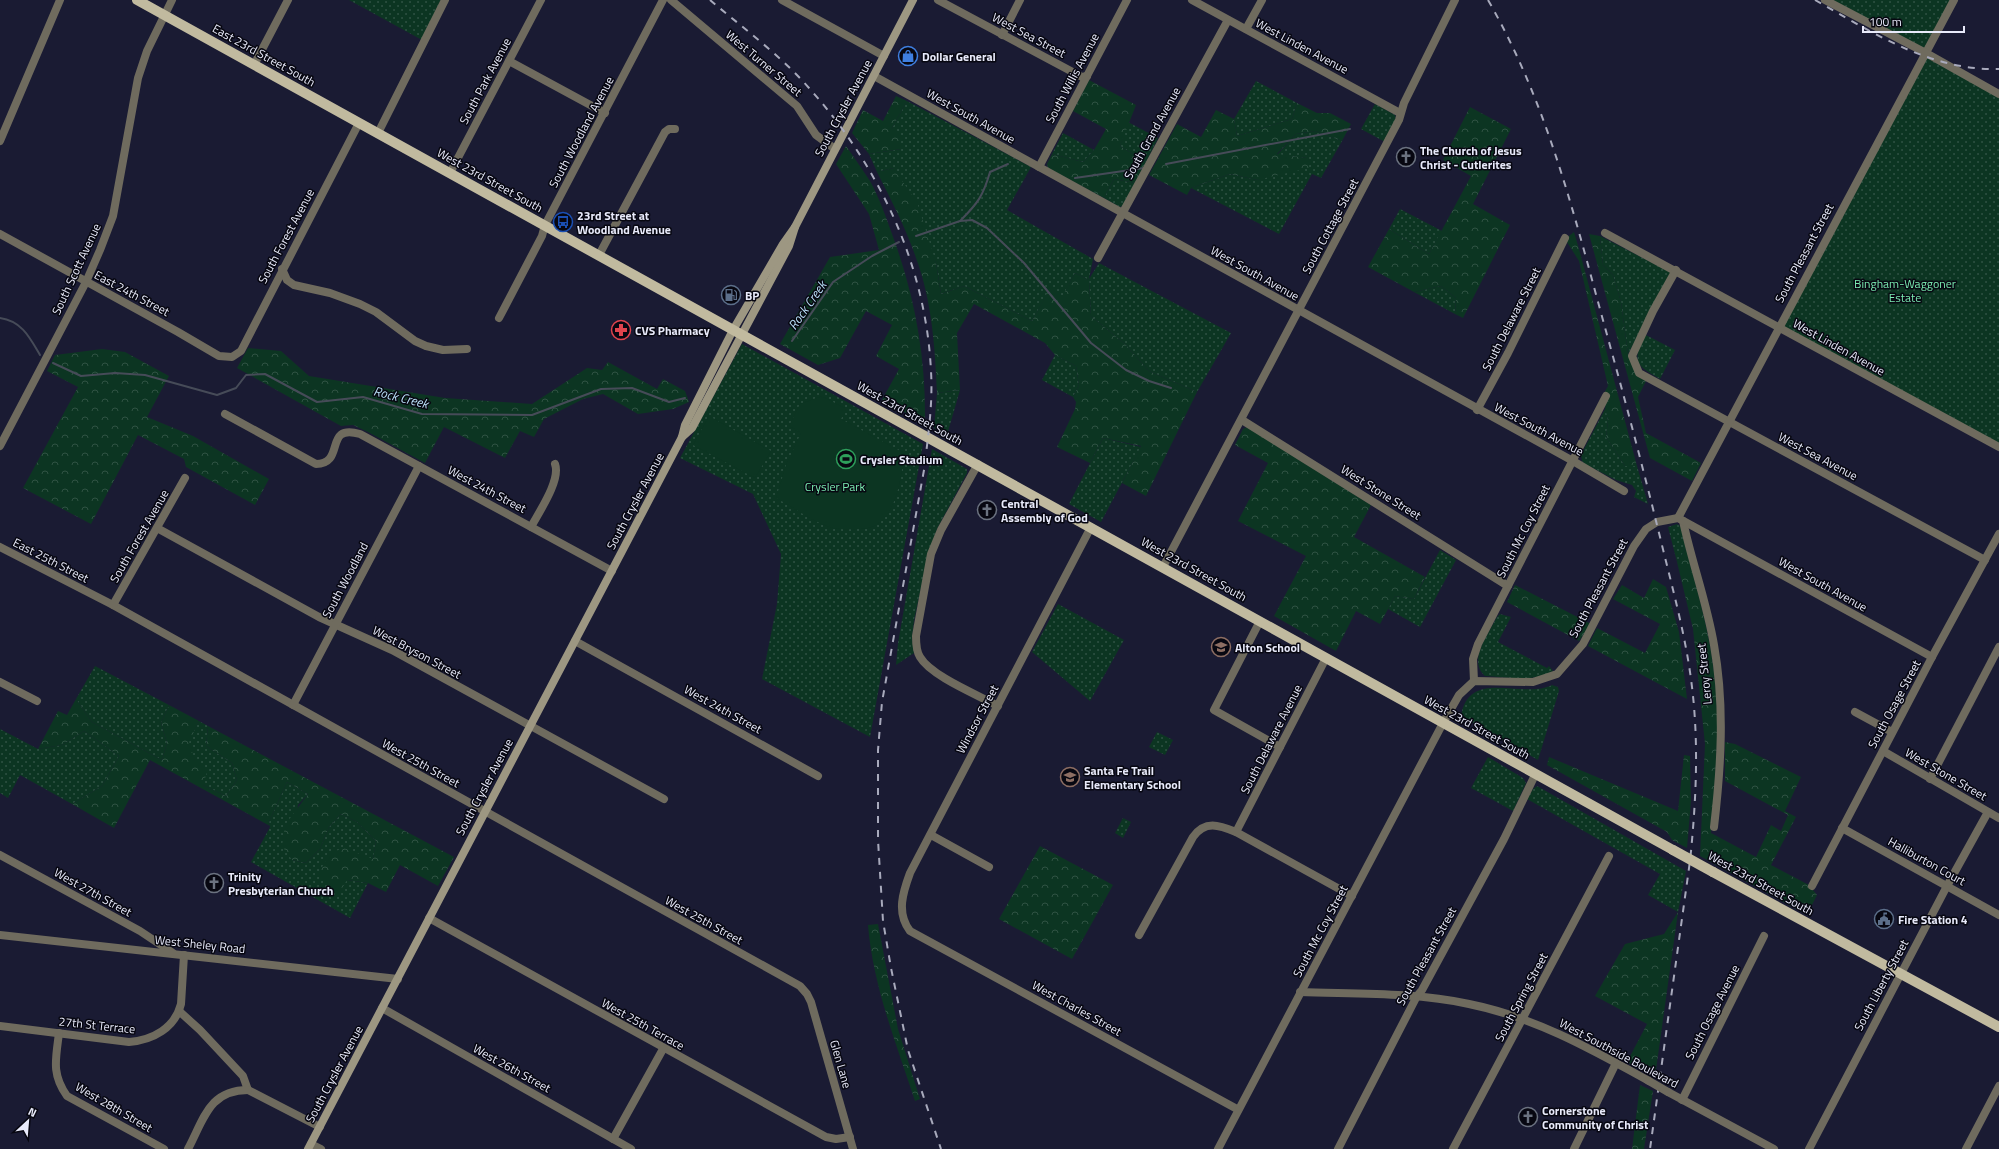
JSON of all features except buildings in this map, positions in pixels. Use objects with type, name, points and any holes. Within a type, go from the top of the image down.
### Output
[{"type":"main road","name":"East 23rd Street South","points":[[137,0],[378,133]]},
{"type":"main road","name":"South Crysler Avenue","points":[[310,1146],[682,437],[685,425],[737,333],[783,244],[795,228],[913,0]]},
{"type":"main road","name":"West 23rd Street South","points":[[378,133],[737,333],[1092,527],[1535,775],[1999,1027]]},
{"type":"street","points":[[0,141],[60,0]]},
{"type":"street","name":"South Scott Avenue","points":[[0,446],[86,282],[113,216],[138,78],[147,51],[172,0]]},
{"type":"street","points":[[254,64],[288,0]]},
{"type":"street","points":[[378,133],[445,0]]},
{"type":"street","name":"South Park Avenue","points":[[450,173],[541,0]]},
{"type":"street","name":"South Woodland Avenue","points":[[499,318],[543,234],[545,225],[663,0]]},
{"type":"street","name":"West Turner Street","points":[[671,0],[797,106],[816,134],[835,149]]},
{"type":"street","points":[[782,0],[884,56]]},
{"type":"street","name":"West Sea Street","points":[[938,0],[1082,78],[1087,76]]},
{"type":"street","points":[[1002,35],[1020,0]]},
{"type":"street","name":"South Willis Avenue","points":[[1039,167],[1127,0]]},
{"type":"street","name":"West Linden Avenue","points":[[1192,0],[1400,112]]},
{"type":"street","points":[[1246,29],[1262,0]]},
{"type":"street","points":[[1825,0],[1926,53],[1999,94]]},
{"type":"street","name":"South Pleasant Street","points":[[1474,681],[1533,682],[1557,674],[1583,644],[1634,546],[1646,529],[1658,522],[1680,520],[1728,422],[1778,327],[1954,0]]},
{"type":"street","name":"South Cottage Street","points":[[1163,567],[1242,420],[1399,120],[1400,112],[1453,1]]},
{"type":"street","name":"South Grand Avenue","points":[[1098,258],[1228,20]]},
{"type":"street","points":[[509,61],[605,113]]},
{"type":"street","name":"West South Avenue","points":[[874,76],[1121,214],[1477,410],[1573,461],[1624,491]]},
{"type":"street","name":"South Forest Avenue","points":[[232,357],[241,351],[359,123]]},
{"type":"street","points":[[599,255],[665,132],[669,129],[675,129]]},
{"type":"street","name":"West Linden Avenue","points":[[1605,233],[1676,270],[1999,447]]},
{"type":"street","name":"East 24th Street","points":[[0,234],[219,356],[232,357]]},
{"type":"street","name":"South Delaware Street","points":[[1477,410],[1508,353],[1565,238]]},
{"type":"street","points":[[282,270],[287,280],[294,285],[330,293],[360,304],[376,312],[415,341],[426,346],[443,350],[467,349]]},
{"type":"street","name":"West Sea Avenue","points":[[1676,270],[1632,356],[1639,374],[1985,560]]},
{"type":"street","name":"South Mc Coy Street","points":[[1474,681],[1473,659],[1478,644],[1606,396]]},
{"type":"street","name":"West 24th Street","points":[[225,414],[316,464],[329,462],[333,455],[334,446],[338,438],[344,433],[350,432],[360,434],[612,571]]},
{"type":"street","name":"West Stone Street","points":[[1242,420],[1508,586]]},
{"type":"street","points":[[531,527],[556,479],[557,470],[555,464]]},
{"type":"street","points":[[978,464],[941,530],[930,557],[916,642],[919,657],[930,669],[998,706]]},
{"type":"street","name":"South Woodland","points":[[293,705],[419,466]]},
{"type":"street","name":"South Forest Avenue","points":[[113,605],[185,478]]},
{"type":"street","name":"West South Avenue","points":[[1680,520],[1932,657]]},
{"type":"street","name":"Leroy Street","points":[[1680,520],[1714,644],[1718,678],[1721,729],[1720,778],[1714,827]]},
{"type":"street","name":"Windsor Street","points":[[907,926],[903,919],[903,891],[910,872],[931,835],[1092,527]]},
{"type":"street","name":"West Bryson Street","points":[[157,528],[335,624],[392,650],[664,799]]},
{"type":"street","name":"South Osage Street","points":[[1812,886],[1892,732],[1999,534]]},
{"type":"street","name":"East 25th Street","points":[[0,547],[113,605]]},
{"type":"street","name":"West 25th Street","points":[[113,605],[484,813],[802,988]]},
{"type":"street","points":[[1260,621],[1214,710],[1280,747]]},
{"type":"street","name":"West 24th Street","points":[[575,641],[818,776]]},
{"type":"street","points":[[1930,779],[1999,647]]},
{"type":"street","name":"South Delaware Avenue","points":[[1236,832],[1326,658]]},
{"type":"street","points":[[1443,723],[1459,695],[1474,681]]},
{"type":"street","points":[[0,682],[37,701]]},
{"type":"street","points":[[1855,712],[1892,732]]},
{"type":"street","name":"South Mc Coy Street","points":[[1218,1149],[1237,1110],[1443,723]]},
{"type":"street","name":"West Stone Street","points":[[1883,751],[1999,818]]},
{"type":"street","name":"South Pleasant Street","points":[[1338,1149],[1417,996],[1422,990],[1504,839],[1535,775]]},
{"type":"street","name":"South Liberty Street","points":[[1809,1149],[1947,886],[1988,812]]},
{"type":"street","points":[[1139,935],[1161,900],[1198,830],[1213,825],[1222,826],[1236,832],[1352,896]]},
{"type":"street","name":"Halliburton Court","points":[[1842,828],[1999,915]]},
{"type":"street","points":[[931,835],[989,867]]},
{"type":"street","name":"West 27th Street","points":[[0,855],[134,928],[173,954]]},
{"type":"street","name":"South Spring Street","points":[[1453,1149],[1609,856]]},
{"type":"street","name":"West 25th Terrace","points":[[429,918],[663,1049],[826,1137],[836,1139],[850,1137]]},
{"type":"street","name":"West Charles Street","points":[[907,926],[910,931],[1237,1110]]},
{"type":"street","name":"West Sheley Road","points":[[0,935],[398,978]]},
{"type":"street","name":"South Osage Avenue","points":[[1682,1100],[1764,936]]},
{"type":"street","points":[[184,954],[179,1011],[200,1030],[243,1076],[248,1090]]},
{"type":"street","name":"Glen Lane","points":[[802,988],[812,1002],[853,1149]]},
{"type":"street","name":"West Southside Boulevard","points":[[1300,992],[1417,996],[1470,1004],[1522,1019],[1573,1039],[1774,1149]]},
{"type":"street","name":"West 26th Street","points":[[382,1008],[631,1149]]},
{"type":"street","name":"27th St Terrace","points":[[0,1026],[129,1042],[142,1041],[162,1032],[179,1011]]},
{"type":"street","name":"West 28th Street","points":[[59,1033],[56,1073],[60,1086],[67,1096],[164,1149]]},
{"type":"street","points":[[613,1139],[663,1049]]},
{"type":"street","points":[[1574,1149],[1616,1063]]},
{"type":"street","points":[[1966,1149],[1999,1086]]},
{"type":"street","points":[[188,1149],[213,1103],[223,1094],[235,1090],[248,1090],[320,1127]]},
{"type":"street","points":[[310,1146],[321,1149]]},
{"type":"green space","points":[[349,0],[441,0],[422,40]]},
{"type":"green space","points":[[1828,0],[1954,0],[1926,53]]},
{"type":"green space","name":"Bingham-Waggoner Estate","points":[[1926,53],[1999,93],[1999,447],[1778,327]]},
{"type":"green space","points":[[1089,80],[1136,105],[1120,146],[1146,162],[1135,183],[1114,179],[1104,198],[1048,168],[1047,164],[1052,154],[1083,162],[1094,150],[1106,129],[1073,111]]},
{"type":"green space","points":[[1256,81],[1297,103],[1292,119],[1237,136],[1234,119]]},
{"type":"green space","points":[[896,96],[907,101],[892,128],[901,133],[901,149],[869,154],[852,133],[863,110],[883,121]]},
{"type":"green space","points":[[907,101],[1031,167],[1007,210],[1093,259],[1089,279],[1099,263],[1231,333],[1197,392],[1149,371],[1125,344],[1091,316],[1089,280],[1075,273],[1062,298],[1050,289],[1032,321],[964,286],[941,294],[936,263],[893,168],[877,172],[869,154],[901,149],[892,128]]},
{"type":"green space","points":[[1297,103],[1317,113],[1330,113],[1351,124],[1342,141],[1315,131],[1296,134],[1277,154],[1307,158],[1309,168],[1257,180],[1230,174],[1191,188],[1187,195],[1149,175],[1177,124],[1201,137],[1216,110],[1234,119],[1237,136],[1292,119]]},
{"type":"green space","points":[[1375,104],[1395,115],[1396,119],[1385,142],[1361,129]]},
{"type":"green space","points":[[1470,107],[1511,129],[1473,204],[1510,225],[1463,318],[1455,314],[1456,298],[1441,286],[1414,292],[1368,267],[1389,229],[1429,254],[1471,176],[1443,160]]},
{"type":"green space","points":[[1128,122],[1158,138],[1146,162],[1120,146]]},
{"type":"green space","points":[[1315,131],[1342,141],[1321,178],[1312,174],[1279,234],[1191,188],[1230,174],[1257,180],[1307,158],[1277,155],[1296,134]]},
{"type":"green space","points":[[1063,133],[1094,150],[1083,162],[1052,154]]},
{"type":"green space","points":[[846,146],[870,181],[882,207],[907,280],[918,327],[924,374],[925,423],[882,400],[899,369],[876,356],[892,325],[866,311],[840,358],[818,365],[780,344],[830,257],[879,250],[869,214],[836,164]]},
{"type":"green space","points":[[893,168],[917,202],[936,263],[941,294],[964,286],[1032,321],[1050,288],[1062,297],[1075,273],[1089,280],[1091,316],[1125,344],[1149,371],[1197,392],[1146,496],[1122,483],[1141,446],[1103,438],[1090,463],[1057,447],[1075,409],[1076,402],[1073,397],[1079,385],[1076,366],[1055,355],[1045,343],[974,304],[957,333],[960,390],[937,393],[932,324],[926,291],[912,247],[903,225],[877,172]]},
{"type":"green space","points":[[1114,179],[1135,183],[1124,205],[1120,207],[1104,198]]},
{"type":"green space","points":[[1400,209],[1442,231],[1429,254],[1389,229]]},
{"type":"green space","points":[[1574,232],[1637,466],[1625,466],[1606,437],[1608,421],[1603,395],[1608,386],[1579,261],[1565,239]]},
{"type":"green space","points":[[1589,234],[1600,236],[1603,265],[1613,275],[1621,302],[1628,354],[1636,375],[1646,381],[1638,397],[1646,433],[1701,463],[1692,481],[1650,458]]},
{"type":"green space","points":[[1600,236],[1672,273],[1628,354],[1621,302],[1613,275],[1603,265]]},
{"type":"green space","points":[[1441,286],[1456,298],[1455,314],[1414,292]]},
{"type":"green space","points":[[1644,334],[1675,350],[1660,379],[1645,370],[1638,362],[1638,351]]},
{"type":"green space","name":"Crysler Park","points":[[742,344],[923,444],[870,737],[762,679],[777,604],[781,554],[753,494],[680,458]]},
{"type":"green space","points":[[248,348],[281,351],[309,376],[445,398],[532,404],[587,368],[602,370],[608,362],[657,389],[663,379],[685,391],[689,402],[673,409],[638,414],[603,394],[583,399],[544,419],[534,437],[520,431],[505,458],[444,427],[425,463],[353,425],[341,426],[237,368]]},
{"type":"green space","points":[[102,349],[125,352],[169,376],[147,417],[193,436],[269,479],[255,505],[186,467],[184,459],[138,435],[91,524],[23,488],[78,387],[47,371],[55,355]]},
{"type":"green space","points":[[1055,355],[1076,366],[1079,385],[1073,397],[1042,380]]},
{"type":"green space","points":[[960,390],[947,435],[934,428],[937,393]]},
{"type":"green space","name":"Crysler Stadium","points":[[822,396],[846,409],[841,419],[904,453],[900,482],[894,503],[889,512],[876,525],[866,528],[851,529],[838,529],[830,527],[810,518],[776,498],[786,465],[801,433],[789,426],[800,404]]},
{"type":"green space","points":[[1606,407],[1608,421],[1606,437],[1625,466],[1637,466],[1648,504],[1634,497],[1636,491],[1632,485],[1616,480],[1582,461],[1581,455]]},
{"type":"green space","points":[[709,416],[771,451],[755,478],[693,445]]},
{"type":"green space","points":[[1247,427],[1371,505],[1354,537],[1425,577],[1414,599],[1395,596],[1380,624],[1356,611],[1336,651],[1274,616],[1306,556],[1238,521],[1268,463],[1235,445],[1243,429]]},
{"type":"green space","points":[[1103,438],[1141,447],[1101,522],[1069,504]]},
{"type":"green space","points":[[932,449],[967,469],[967,473],[938,527],[929,551],[914,620],[912,638],[914,653],[896,665],[898,643]]},
{"type":"green space","points":[[1677,524],[1682,527],[1686,548],[1677,562],[1668,527]]},
{"type":"green space","points":[[1686,548],[1706,625],[1712,656],[1716,692],[1717,753],[1711,833],[1756,857],[1771,825],[1781,831],[1788,815],[1725,781],[1725,742],[1735,744],[1801,777],[1785,811],[1796,817],[1771,865],[1809,885],[1817,895],[1807,915],[1700,856],[1705,744],[1693,629],[1677,562]]},
{"type":"green space","points":[[1440,550],[1456,560],[1420,627],[1388,609],[1395,596],[1414,599]]},
{"type":"green space","points":[[1653,579],[1666,587],[1679,632],[1687,699],[1588,646],[1597,628],[1645,653],[1660,624],[1613,599],[1622,585],[1644,598]]},
{"type":"green space","points":[[1515,585],[1591,624],[1579,641],[1507,602]]},
{"type":"green space","points":[[1058,604],[1124,640],[1090,701],[1032,652]]},
{"type":"green space","points":[[1500,614],[1511,617],[1498,642],[1547,668],[1549,666],[1553,671],[1546,675],[1529,678],[1485,676],[1480,670],[1478,663],[1479,655],[1485,639]]},
{"type":"green space","points":[[95,666],[169,705],[161,723],[167,743],[162,760],[92,722],[76,699]]},
{"type":"green space","points":[[1552,685],[1558,687],[1559,691],[1538,760],[1461,716],[1466,701],[1475,693],[1486,689],[1540,689]]},
{"type":"green space","points":[[76,699],[92,722],[162,760],[167,743],[161,723],[169,705],[199,721],[189,742],[195,761],[208,769],[203,785],[226,796],[237,780],[232,763],[206,746],[208,726],[454,857],[438,886],[400,865],[386,892],[368,883],[347,880],[339,893],[318,874],[330,853],[344,848],[373,859],[376,841],[357,822],[341,814],[329,827],[320,849],[306,863],[292,860],[282,846],[285,825],[308,794],[287,782],[269,822],[270,826],[150,760],[114,828],[72,804],[102,786],[119,756],[84,731],[62,745],[38,749],[58,711],[67,715]]},
{"type":"green space","points":[[199,721],[208,726],[206,746],[232,763],[237,780],[226,796],[203,785],[188,742]]},
{"type":"green space","points":[[0,729],[38,749],[62,745],[84,731],[119,756],[102,786],[72,804],[20,775],[8,798],[0,793]]},
{"type":"green space","points":[[1157,732],[1173,740],[1165,755],[1149,747]]},
{"type":"green space","points":[[1684,755],[1690,756],[1691,801],[1687,848],[1672,840],[1667,832],[1547,765],[1549,757],[1678,811]]},
{"type":"green space","points":[[1488,757],[1523,778],[1526,783],[1513,811],[1471,788]]},
{"type":"green space","points":[[287,782],[308,794],[298,805],[292,860],[306,863],[320,849],[329,827],[341,814],[357,822],[376,841],[373,860],[347,880],[368,883],[350,918],[251,862],[270,827],[269,822]]},
{"type":"green space","points":[[1537,786],[1686,871],[1678,912],[1648,895],[1660,874],[1527,799],[1533,789]]},
{"type":"green space","points":[[1123,818],[1131,822],[1123,838],[1115,833]]},
{"type":"green space","points":[[1040,846],[1113,885],[1072,959],[999,919]]},
{"type":"green space","points":[[1678,912],[1655,1077],[1627,1062],[1647,1024],[1595,996],[1625,944],[1664,934]]},
{"type":"green space","points":[[878,924],[898,1029],[920,1099],[915,1101],[886,1014],[875,970],[868,925]]},
{"type":"green space","points":[[1640,1085],[1653,1091],[1644,1149],[1632,1149]]},
{"type":"waterway","points":[[1166,164],[1350,129]]},
{"type":"waterway","points":[[961,220],[979,199],[990,172],[1008,164]]},
{"type":"waterway","points":[[1075,178],[1144,168]]},
{"type":"waterway","points":[[916,236],[960,221],[972,220],[987,228],[1024,263],[1091,343],[1126,370],[1149,381],[1171,388]]},
{"type":"waterway","name":"Rock Creek","points":[[792,341],[833,282],[872,256],[899,242]]},
{"type":"waterway","name":"Rock Creek","points":[[0,318],[8,320],[20,327],[29,337],[40,355]]},
{"type":"waterway","name":"Rock Creek","points":[[53,363],[81,376],[115,373],[145,375],[217,395],[236,388],[246,375],[265,374],[317,402],[363,397],[422,414],[532,415],[601,389],[632,388],[669,402],[685,398]]},
{"type":"railway","points":[[710,0],[761,42],[798,76],[834,118],[857,150],[877,184],[894,219],[909,255],[920,293],[927,332],[931,371],[931,408],[924,470],[882,702],[878,750],[878,840],[883,921],[891,968],[908,1050],[941,1149]]},
{"type":"railway","points":[[1488,0],[1510,41],[1528,82],[1545,124],[1573,210],[1648,488],[1678,612],[1692,687],[1696,752],[1692,839],[1650,1149]]},
{"type":"railway","points":[[1815,0],[1858,25],[1902,47],[1925,56],[1949,64],[1974,68],[1999,69]]},
{"type":"place","name":"Dollar General","points":[[908,56]]},
{"type":"place","name":"The Church of Jesus Christ - Cutlerites","points":[[1406,157]]},
{"type":"place","name":"23rd Street at Woodland Avenue","points":[[563,222]]},
{"type":"place","name":"BP","points":[[731,295]]},
{"type":"place","name":"CVS Pharmacy","points":[[621,330]]},
{"type":"place","name":"Crysler Stadium","points":[[846,459]]},
{"type":"place","name":"Central Assembly of God","points":[[987,510]]},
{"type":"place","name":"Alton School","points":[[1221,647]]},
{"type":"place","name":"Santa Fe Trail Elementary School","points":[[1070,777]]},
{"type":"place","name":"Trinity Presbyterian Church","points":[[214,883]]},
{"type":"place","name":"Fire Station 4","points":[[1884,919]]},
{"type":"place","name":"Cornerstone Community of Christ","points":[[1528,1117]]}]
